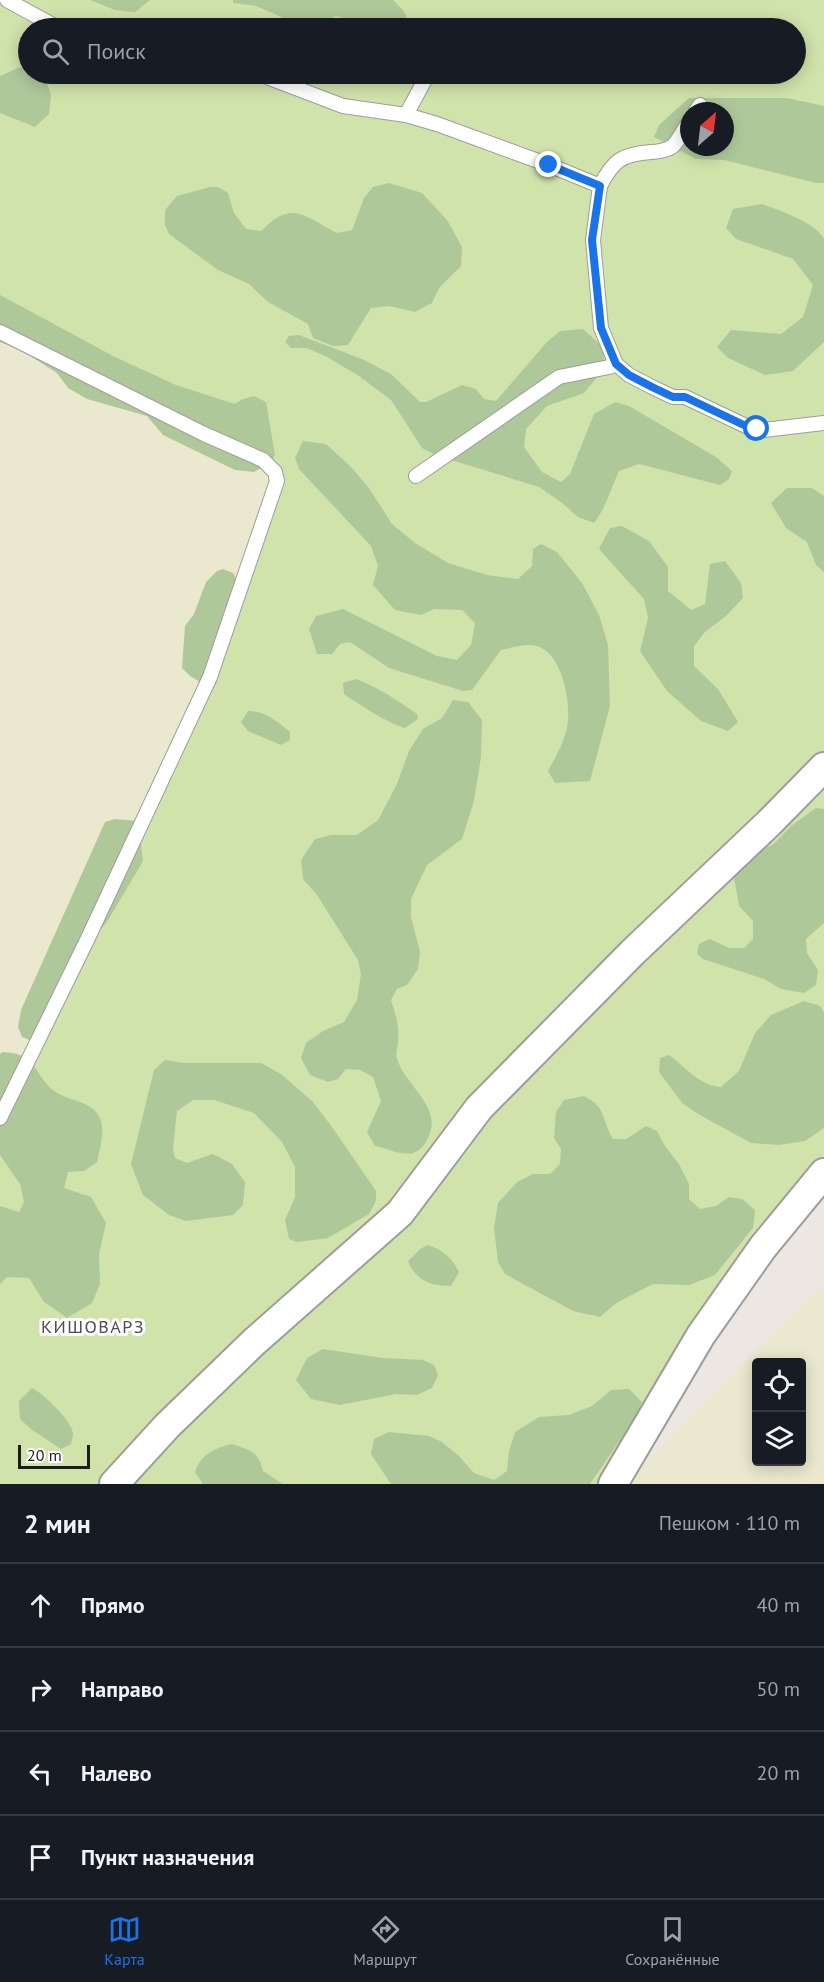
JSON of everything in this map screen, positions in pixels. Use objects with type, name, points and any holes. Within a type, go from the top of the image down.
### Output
[{"type":"street","points":[[114,1484],[166,1426],[254,1341],[400,1214],[479,1108],[633,952],[824,768]]},
{"type":"street","points":[[612,1484],[701,1335],[763,1247],[824,1173]]},
{"type":"lane","points":[[7,0],[40,18]]},
{"type":"lane","points":[[285,84],[343,106],[406,115],[473,136],[600,186]]},
{"type":"lane","points":[[406,115],[423,84]]},
{"type":"lane","points":[[680,136],[673,146],[658,152],[634,153],[619,159],[609,168],[600,186],[592,240],[601,328],[616,364],[629,375],[652,387],[673,397],[685,397],[748,427],[764,430],[824,423]]},
{"type":"lane","points":[[0,332],[204,434],[262,460],[269,464],[275,472],[277,481],[210,677],[88,938],[0,1118]]},
{"type":"lane","points":[[416,476],[560,377],[609,368],[616,364]]},
{"type":"shaded area","points":[[0,324],[262,462],[272,483],[264,514],[182,725],[0,1110]]},
{"type":"shaded area","points":[[824,1283],[824,1484],[624,1484]]},
{"type":"green space","points":[[0,0],[824,0],[824,1158],[750,1250],[600,1484],[0,1484],[0,1110],[182,725],[264,514],[272,483],[262,462],[0,324]]},
{"type":"green space","points":[[90,0],[150,0],[135,12],[115,10]]},
{"type":"green space","points":[[233,0],[393,0],[406,18],[336,16],[331,18],[284,18],[256,6],[233,3]]},
{"type":"green space","points":[[18,68],[18,84],[47,84],[51,95],[49,114],[35,127],[0,113],[0,76]]},
{"type":"green space","points":[[689,98],[787,98],[824,106],[824,183],[724,160],[696,159],[690,156],[734,156],[734,102],[685,102]]},
{"type":"green space","points":[[680,106],[680,151],[654,137],[659,125]]},
{"type":"green space","points":[[389,183],[422,193],[447,220],[462,247],[461,266],[439,288],[432,303],[415,312],[389,306],[371,308],[348,345],[333,346],[313,338],[308,324],[268,302],[249,284],[218,270],[169,234],[165,225],[165,210],[177,196],[218,187],[228,193],[234,213],[246,229],[261,231],[281,215],[290,213],[307,216],[337,233],[352,230],[364,198],[373,187]]},
{"type":"green space","points":[[762,204],[806,222],[824,239],[824,342],[793,371],[765,375],[728,358],[717,347],[731,330],[781,334],[803,317],[813,285],[793,259],[736,239],[726,228],[733,209]]},
{"type":"green space","points":[[0,295],[115,357],[176,385],[235,404],[254,396],[266,402],[275,455],[271,462],[254,472],[235,470],[163,435],[147,416],[87,399],[68,388],[57,373],[21,350],[0,342]]},
{"type":"green space","points":[[583,329],[603,347],[605,368],[584,393],[547,406],[526,429],[524,447],[542,472],[561,482],[570,474],[594,414],[615,402],[629,406],[716,457],[732,471],[729,479],[720,485],[639,464],[619,471],[594,523],[578,517],[539,487],[435,455],[422,448],[391,400],[359,376],[327,357],[307,348],[291,348],[285,342],[289,336],[299,335],[362,359],[391,374],[420,402],[426,402],[462,385],[476,389],[484,399],[496,401],[547,342],[560,331]]},
{"type":"green space","points":[[303,441],[326,444],[351,467],[369,488],[392,524],[415,543],[448,563],[487,575],[518,579],[532,566],[533,549],[541,544],[557,552],[582,583],[599,615],[608,645],[610,706],[590,781],[555,783],[548,771],[566,733],[568,710],[561,673],[548,653],[540,647],[526,645],[501,650],[472,690],[463,691],[389,668],[350,642],[340,644],[332,654],[317,654],[309,629],[316,616],[343,609],[437,656],[457,660],[471,645],[475,623],[462,610],[434,609],[421,615],[395,610],[373,585],[378,566],[371,546],[299,469],[295,458]]},
{"type":"green space","points":[[787,488],[812,488],[824,496],[824,572],[816,565],[807,542],[786,528],[771,503]]},
{"type":"green space","points":[[622,526],[649,541],[668,567],[668,591],[691,610],[705,604],[710,564],[725,561],[741,583],[743,598],[726,616],[705,632],[694,646],[694,666],[718,689],[738,722],[728,731],[701,721],[667,691],[640,651],[648,618],[644,599],[599,549],[610,528]]},
{"type":"green space","points":[[223,569],[233,573],[241,588],[207,686],[190,676],[182,668],[185,626],[194,614],[206,582],[217,571]]},
{"type":"green space","points":[[356,679],[395,699],[417,714],[418,719],[405,728],[398,726],[344,694],[343,683]]},
{"type":"green space","points":[[453,700],[468,702],[482,720],[481,757],[474,801],[462,839],[427,865],[411,899],[411,917],[420,952],[418,969],[407,985],[397,989],[391,1000],[397,1020],[397,1059],[428,1108],[431,1118],[431,1128],[422,1147],[417,1151],[404,1154],[375,1146],[367,1132],[381,1101],[373,1077],[360,1070],[346,1069],[338,1079],[328,1082],[310,1075],[301,1058],[306,1043],[323,1031],[344,1022],[357,1000],[361,974],[358,960],[317,895],[303,879],[301,860],[315,839],[331,835],[357,835],[378,820],[397,784],[409,751],[423,729],[442,718]]},
{"type":"green space","points":[[248,711],[260,713],[275,721],[290,732],[290,740],[281,745],[248,731],[241,722]]},
{"type":"green space","points":[[816,808],[824,809],[824,923],[806,939],[807,953],[818,970],[816,985],[804,993],[781,989],[764,979],[703,959],[697,954],[699,944],[710,939],[729,948],[744,948],[753,939],[753,921],[739,906],[734,877],[753,854],[774,844],[791,826]]},
{"type":"green space","points":[[115,819],[138,821],[143,861],[107,922],[88,944],[56,1021],[46,1038],[39,1044],[22,1037],[18,1027],[21,1010],[105,822]]},
{"type":"green space","points":[[804,1001],[820,1006],[824,1012],[824,1128],[805,1141],[779,1145],[751,1143],[682,1103],[659,1072],[660,1058],[669,1055],[699,1079],[721,1087],[739,1071],[755,1033],[771,1015]]},
{"type":"green space","points":[[2,1052],[15,1053],[24,1057],[35,1067],[50,1088],[96,1111],[101,1121],[102,1139],[97,1162],[84,1171],[68,1172],[64,1188],[91,1197],[106,1223],[99,1254],[100,1284],[92,1303],[67,1318],[44,1302],[29,1278],[7,1277],[0,1284],[0,1206],[19,1212],[24,1202],[20,1184],[0,1155],[0,1054]]},
{"type":"green space","points":[[165,1060],[184,1063],[261,1063],[281,1074],[313,1102],[376,1191],[376,1201],[369,1214],[328,1238],[297,1242],[289,1239],[285,1220],[295,1197],[295,1167],[282,1142],[254,1113],[214,1100],[193,1100],[177,1111],[173,1149],[175,1158],[187,1163],[213,1154],[232,1164],[245,1182],[243,1205],[233,1215],[186,1221],[169,1215],[143,1195],[131,1164],[154,1070]]},
{"type":"green space","points":[[584,1096],[600,1109],[613,1139],[626,1139],[646,1126],[657,1131],[689,1184],[689,1199],[700,1209],[716,1206],[729,1197],[742,1199],[755,1210],[753,1228],[715,1275],[689,1285],[653,1284],[616,1303],[600,1317],[573,1311],[505,1274],[498,1262],[494,1228],[498,1203],[517,1182],[533,1174],[550,1174],[560,1164],[561,1149],[554,1138],[556,1112],[564,1100]]},
{"type":"green space","points":[[428,1245],[443,1252],[459,1272],[451,1286],[425,1281],[411,1268],[408,1261],[420,1249]]},
{"type":"green space","points":[[323,1349],[383,1358],[423,1360],[434,1365],[438,1375],[432,1388],[417,1395],[396,1394],[340,1405],[311,1399],[296,1380],[307,1358]]},
{"type":"green space","points":[[32,1388],[50,1402],[68,1422],[73,1434],[71,1444],[61,1449],[20,1419],[19,1401]]},
{"type":"green space","points":[[629,1389],[642,1402],[633,1421],[590,1484],[391,1484],[371,1454],[374,1439],[389,1432],[429,1436],[442,1442],[474,1473],[494,1480],[507,1471],[509,1451],[515,1432],[539,1417],[569,1415],[592,1406],[611,1390]]},
{"type":"green space","points":[[232,1444],[256,1455],[263,1471],[283,1484],[203,1484],[195,1472],[201,1461],[214,1450]]},
{"type":"district","name":"КИШОВАРЗ","points":[[93,1326]]},
{"type":"route","points":[[549,165],[600,186],[592,240],[601,328],[616,364],[629,375],[673,397],[685,397],[748,427],[757,429]]}]
